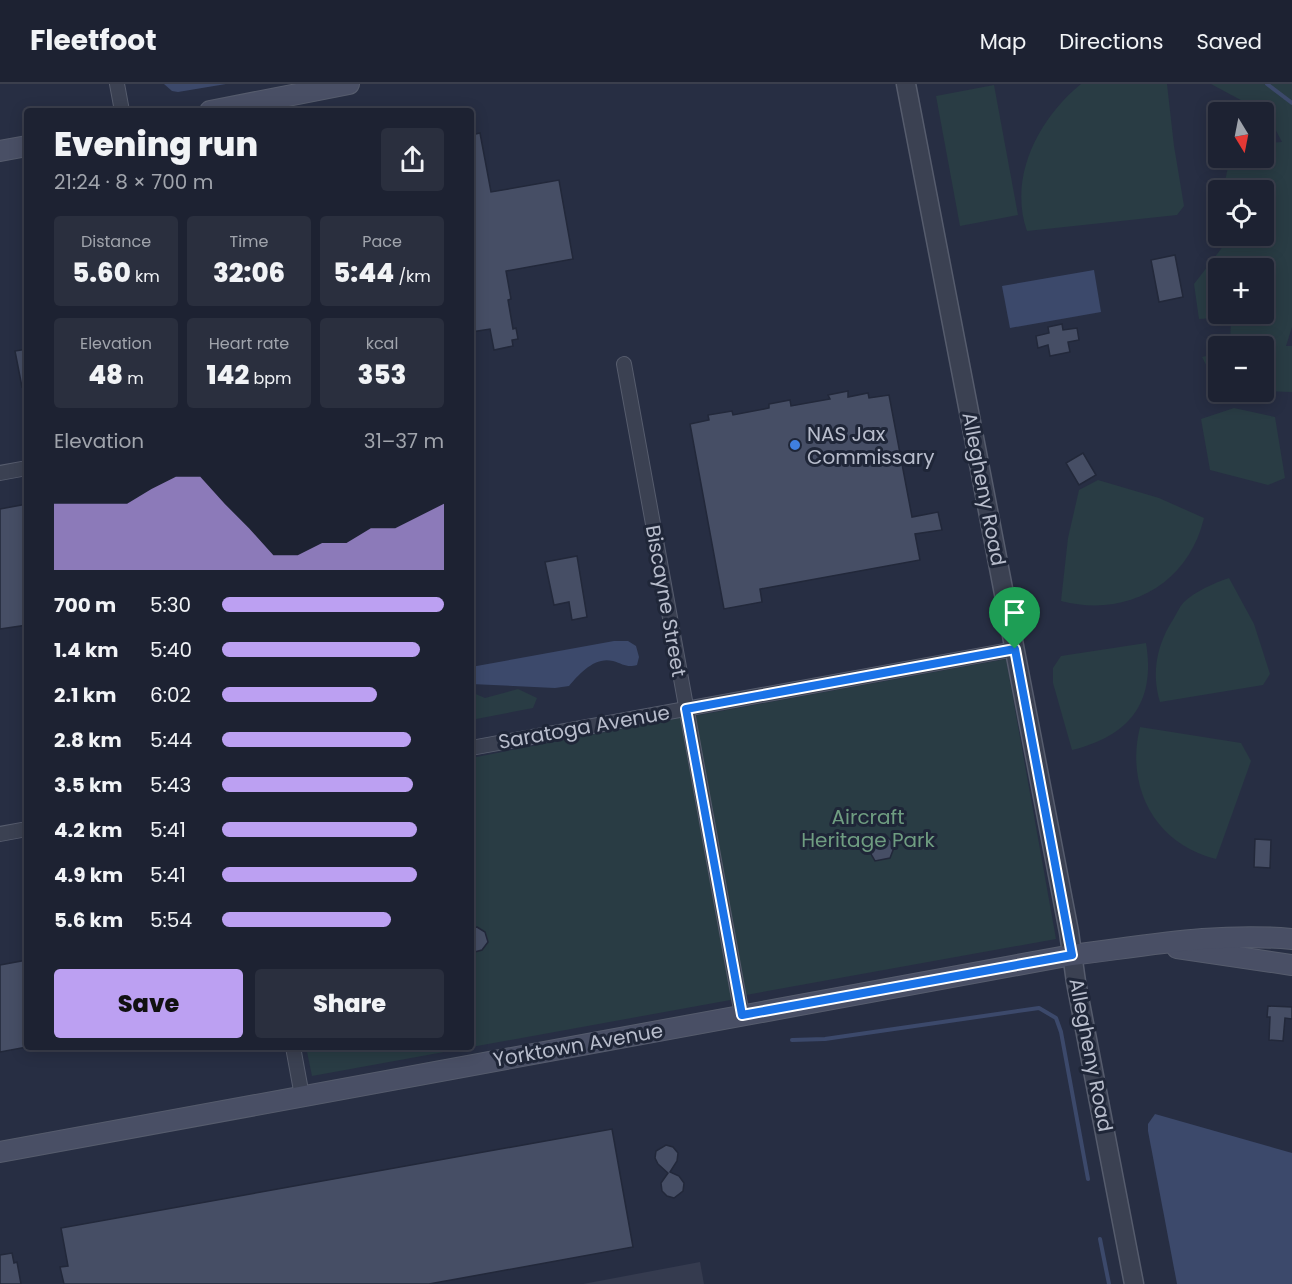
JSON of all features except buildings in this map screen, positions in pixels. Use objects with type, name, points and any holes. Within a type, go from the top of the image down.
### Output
[{"type":"main road","points":[[225,108],[349,84]]},
{"type":"main road","points":[[0,151],[24,147]]},
{"type":"main road","name":"Yorktown Avenue","points":[[0,1152],[1072,955],[1206,937],[1267,936],[1292,939]]},
{"type":"main road","name":"Yorktown Avenue","points":[[1156,945],[1292,965]]},
{"type":"street","points":[[117,84],[121,108]]},
{"type":"street","name":"Allegheny Road","points":[[906,84],[1134,1284]]},
{"type":"street","name":"Biscayne Street","points":[[624,364],[742,1015]]},
{"type":"street","points":[[0,473],[24,469]]},
{"type":"street","name":"Saratoga Avenue","points":[[474,747],[1015,649]]},
{"type":"street","points":[[0,834],[24,830]]},
{"type":"street","points":[[294,1050],[302,1096]]},
{"type":"shaded area","points":[[164,84],[226,84],[178,92],[172,91]]},
{"type":"shaded area","points":[[1094,270],[1101,312],[1010,328],[1002,286]]},
{"type":"shaded area","points":[[614,641],[628,641],[636,646],[639,657],[637,665],[634,666],[613,661],[600,661],[588,667],[569,686],[555,688],[474,684],[474,666]]},
{"type":"shaded area","points":[[1155,1114],[1292,1153],[1292,1284],[1177,1284],[1148,1131],[1148,1124]]},
{"type":"shaded area","points":[[700,1262],[704,1284],[583,1284]]},
{"type":"green space","points":[[1081,84],[1167,84],[1184,206],[1177,215],[1027,231],[1022,211],[1022,190],[1031,150],[1052,114]]},
{"type":"green space","points":[[1211,84],[1292,84],[1292,327],[1286,346],[1292,346],[1292,392],[1274,391],[1274,336],[1230,336],[1231,324],[1274,324],[1274,258],[1214,258],[1223,246],[1274,246],[1274,180],[1225,180],[1228,168],[1274,168],[1274,142],[1282,142],[1274,127],[1274,102],[1244,102]]},
{"type":"green space","points":[[994,85],[1018,215],[960,226],[936,96]]},
{"type":"green space","points":[[1208,266],[1208,318],[1199,319],[1194,284]]},
{"type":"green space","points":[[1208,356],[1208,369],[1202,357]]},
{"type":"green space","points":[[1234,408],[1275,417],[1285,478],[1268,485],[1210,470],[1201,419]]},
{"type":"green space","points":[[1098,480],[1159,498],[1204,518],[1196,541],[1184,562],[1169,578],[1151,591],[1131,600],[1109,605],[1085,605],[1061,601],[1068,538],[1079,490]]},
{"type":"green space","points":[[1229,578],[1254,624],[1270,674],[1263,685],[1160,702],[1156,680],[1157,658],[1168,628],[1184,602],[1205,588]]},
{"type":"green space","points":[[1146,643],[1147,683],[1142,700],[1134,714],[1109,736],[1072,750],[1053,683],[1053,668],[1061,656]]},
{"type":"green space","name":"Aircraft Heritage Park","points":[[1006,659],[1056,939],[746,995],[694,716]]},
{"type":"green space","points":[[518,689],[537,698],[533,708],[474,719],[474,693],[485,698]]},
{"type":"green space","points":[[683,717],[736,999],[474,1047],[474,757]]},
{"type":"green space","points":[[1140,727],[1241,743],[1251,761],[1216,859],[1176,840],[1161,826],[1150,810],[1141,791],[1137,771],[1136,749]]},
{"type":"green space","points":[[307,1050],[455,1050],[312,1076]]},
{"type":"waterway","points":[[1267,84],[1292,103]]},
{"type":"waterway","points":[[792,1040],[825,1039],[1039,1008],[1056,1018],[1061,1032],[1088,1179]]},
{"type":"waterway","points":[[1100,1239],[1109,1284]]},
{"type":"place","name":"NAS Jax Commissary","points":[[795,445]]},
{"type":"route","points":[[1015,649],[1072,955],[742,1015],[686,709],[1015,649]]}]
